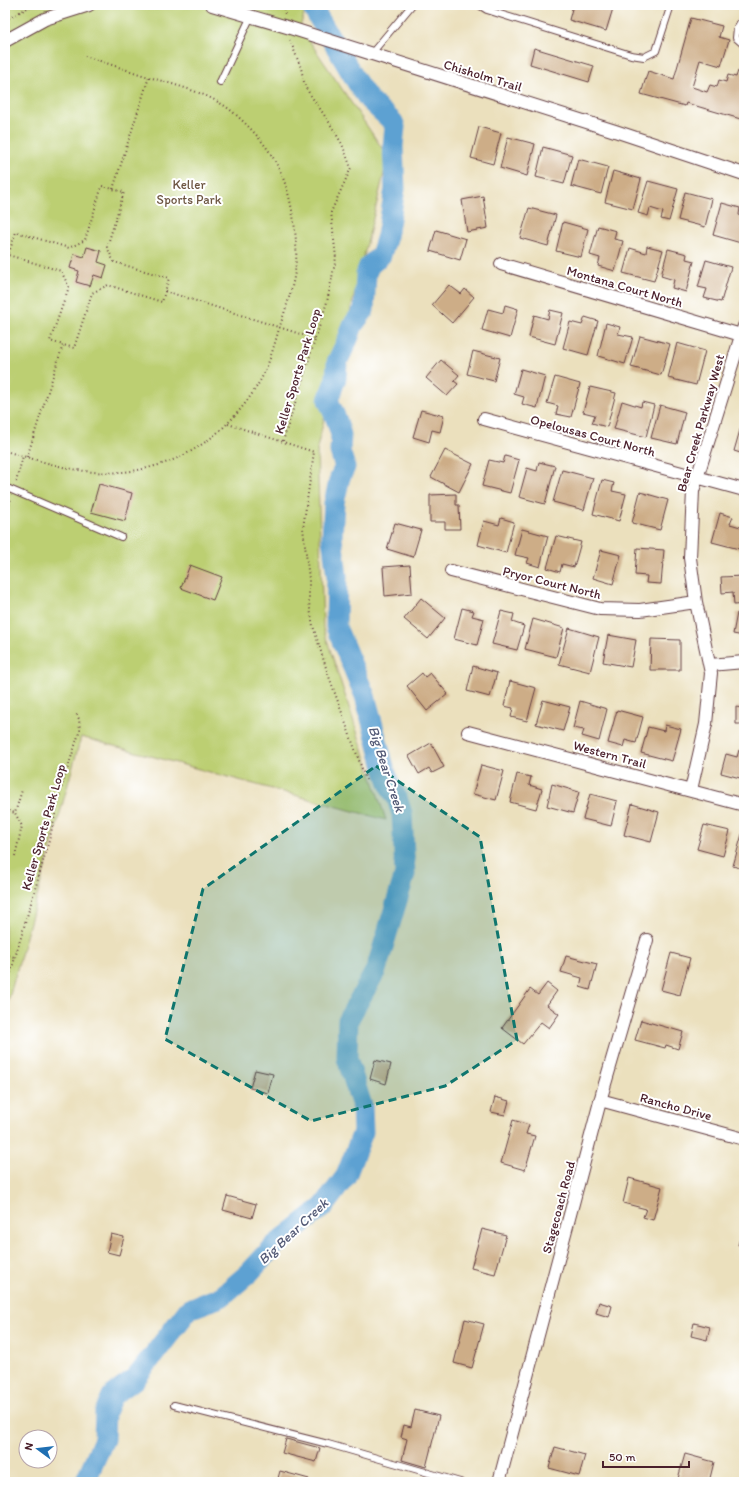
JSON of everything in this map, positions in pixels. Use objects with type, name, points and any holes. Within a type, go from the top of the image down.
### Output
[{"type":"street","points":[[5,41],[44,19],[89,5]]},
{"type":"street","name":"Chisholm Trail","points":[[212,5],[322,38],[744,174]]},
{"type":"street","name":"Montana Court North","points":[[501,264],[743,330]]},
{"type":"street","name":"Bear Creek Parkway West","points":[[691,790],[706,724],[711,673],[696,602],[690,558],[691,512],[696,477],[743,330]]},
{"type":"street","name":"Opelousas Court North","points":[[484,419],[744,490]]},
{"type":"street","name":"Pryor Court North","points":[[451,571],[600,609],[640,610],[696,602]]},
{"type":"street","points":[[710,665],[744,662]]},
{"type":"street","name":"Western Trail","points":[[468,732],[744,805]]},
{"type":"street","name":"Stagecoach Road","points":[[499,1482],[600,1100],[647,940]]},
{"type":"street","name":"Rancho Drive","points":[[600,1100],[744,1139]]},
{"type":"lane","points":[[371,54],[412,5]]},
{"type":"lane","points":[[479,5],[487,10],[631,55],[644,57],[656,51],[671,5]]},
{"type":"lane","points":[[220,82],[251,16]]},
{"type":"lane","points":[[744,16],[737,28],[736,38],[744,45]]},
{"type":"lane","points":[[6,487],[121,537]]},
{"type":"lane","points":[[174,1405],[328,1444],[460,1482]]},
{"type":"path","points":[[5,20],[33,5]]},
{"type":"path","name":"Keller Sports Park Loop","points":[[284,5],[287,27],[293,50],[301,68],[305,87],[342,144],[352,168],[331,212],[336,258],[327,302],[283,441],[314,452],[303,528],[309,580],[309,603],[313,626],[366,780]]},
{"type":"path","points":[[5,451],[83,472],[106,474],[128,472],[156,466],[182,456],[202,444],[228,424],[242,408],[261,380],[292,284],[296,262],[295,232],[289,197],[278,165],[258,138],[234,113],[208,97],[85,56]]},
{"type":"path","points":[[113,189],[149,77]]},
{"type":"path","points":[[102,186],[113,189],[124,192],[107,247],[114,262],[169,278],[162,302],[108,285],[92,293],[74,348],[50,341],[69,287],[61,271],[8,255],[16,232],[69,248],[85,240],[102,186]]},
{"type":"path","points":[[165,291],[316,339]]},
{"type":"path","points":[[26,457],[63,345]]},
{"type":"path","points":[[228,424],[283,441]]},
{"type":"path","name":"Keller Sports Park Loop","points":[[5,992],[48,841],[61,789],[80,730],[79,719],[76,713]]},
{"type":"path","points":[[15,856],[22,826],[16,813],[22,790]]},
{"type":"path","points":[[5,810],[16,813]]},
{"type":"path","points":[[5,954],[14,957]]},
{"type":"highlighted area","points":[[376,766],[480,837],[517,1040],[445,1086],[311,1121],[165,1039],[203,889]]},
{"type":"green space","name":"Keller Sports Park","points":[[5,5],[307,5],[300,27],[388,157],[317,448],[323,628],[386,820],[81,737],[5,1013]]},
{"type":"building","points":[[573,5],[614,5],[606,31],[569,20]]},
{"type":"building","points":[[691,18],[722,26],[719,37],[729,40],[721,66],[700,60],[692,87],[707,92],[710,85],[717,87],[719,80],[726,82],[728,75],[736,77],[738,71],[744,73],[744,120],[686,103],[685,106],[641,94],[648,71],[674,79]]},
{"type":"building","points":[[534,48],[594,66],[589,82],[530,64]]},
{"type":"building","points":[[479,127],[501,133],[493,164],[471,158]]},
{"type":"building","points":[[508,137],[535,144],[527,176],[500,168]]},
{"type":"building","points":[[543,147],[572,155],[564,184],[536,177]]},
{"type":"building","points":[[578,159],[608,167],[601,194],[571,186]]},
{"type":"building","points":[[613,171],[641,179],[633,209],[605,202]]},
{"type":"building","points":[[648,181],[678,189],[669,221],[661,219],[663,212],[650,208],[648,216],[638,213]]},
{"type":"building","points":[[685,192],[712,199],[705,227],[678,220]]},
{"type":"building","points":[[483,196],[488,228],[467,232],[462,200]]},
{"type":"building","points":[[722,203],[740,208],[739,215],[744,217],[744,233],[741,243],[713,235]]},
{"type":"building","points":[[529,208],[556,215],[548,246],[520,238]]},
{"type":"building","points":[[563,222],[588,229],[581,257],[556,251]]},
{"type":"building","points":[[598,226],[616,231],[614,239],[623,241],[615,271],[598,266],[600,258],[590,255]]},
{"type":"building","points":[[436,230],[466,239],[460,260],[430,251]]},
{"type":"building","points":[[647,246],[663,250],[654,281],[623,273],[630,248],[646,253]]},
{"type":"building","points":[[87,247],[101,251],[98,262],[107,265],[103,278],[94,275],[90,286],[76,282],[79,271],[70,268],[74,254],[84,257]]},
{"type":"building","points":[[668,249],[687,254],[686,259],[694,261],[686,292],[672,288],[674,280],[661,276]]},
{"type":"building","points":[[706,260],[731,267],[721,302],[704,298],[707,289],[698,287]]},
{"type":"building","points":[[449,285],[461,294],[465,289],[474,297],[452,323],[432,305]]},
{"type":"building","points":[[505,305],[518,309],[510,338],[482,330],[488,309],[503,313]]},
{"type":"building","points":[[550,310],[563,313],[555,344],[529,337],[534,315],[548,319]]},
{"type":"building","points":[[585,317],[598,321],[588,355],[563,348],[570,322],[582,325]]},
{"type":"building","points":[[606,323],[620,327],[618,334],[633,337],[625,364],[598,356]]},
{"type":"building","points":[[640,336],[670,344],[661,375],[631,367]]},
{"type":"building","points":[[677,343],[705,351],[696,385],[668,378]]},
{"type":"building","points":[[473,351],[500,358],[494,381],[467,374]]},
{"type":"building","points":[[441,360],[459,375],[454,381],[458,384],[447,396],[426,378]]},
{"type":"building","points":[[521,369],[545,376],[537,408],[522,404],[524,397],[514,394]]},
{"type":"building","points":[[555,377],[580,384],[571,417],[556,414],[558,406],[547,403]]},
{"type":"building","points":[[590,387],[616,393],[607,427],[592,423],[595,415],[583,412]]},
{"type":"building","points":[[622,401],[641,407],[642,402],[654,405],[646,437],[614,429]]},
{"type":"building","points":[[660,405],[685,412],[677,444],[651,438]]},
{"type":"building","points":[[421,410],[444,416],[440,432],[432,430],[429,442],[413,437]]},
{"type":"building","points":[[742,423],[744,423],[744,454],[734,451]]},
{"type":"building","points":[[445,450],[473,464],[459,492],[431,477]]},
{"type":"building","points":[[505,456],[519,460],[510,493],[482,486],[489,460],[503,463]]},
{"type":"building","points":[[539,462],[555,466],[545,504],[519,497],[527,468],[537,471]]},
{"type":"building","points":[[562,470],[593,478],[584,510],[553,502]]},
{"type":"building","points":[[602,480],[614,483],[612,491],[626,494],[619,521],[593,514]]},
{"type":"building","points":[[99,484],[132,493],[125,521],[91,512]]},
{"type":"building","points":[[640,492],[668,500],[660,530],[632,523]]},
{"type":"building","points":[[456,494],[456,505],[459,505],[460,529],[445,529],[445,522],[430,522],[430,495]]},
{"type":"building","points":[[720,513],[733,517],[730,524],[744,528],[739,549],[712,542]]},
{"type":"building","points":[[501,518],[514,522],[506,553],[478,545],[484,521],[499,525]]},
{"type":"building","points":[[395,523],[421,530],[413,557],[387,549]]},
{"type":"building","points":[[522,529],[548,536],[540,567],[527,563],[529,558],[515,555]]},
{"type":"building","points":[[556,536],[581,542],[574,567],[562,564],[560,572],[547,568]]},
{"type":"building","points":[[637,548],[664,550],[661,584],[646,583],[647,576],[635,575]]},
{"type":"building","points":[[601,550],[621,555],[613,584],[593,578]]},
{"type":"building","points":[[190,565],[222,577],[213,600],[181,588]]},
{"type":"building","points":[[410,565],[412,593],[385,596],[383,567]]},
{"type":"building","points":[[744,576],[744,604],[734,605],[733,592],[722,593],[721,577]]},
{"type":"building","points":[[421,598],[445,618],[428,639],[404,619]]},
{"type":"building","points":[[462,608],[474,611],[472,616],[484,619],[477,645],[454,639]]},
{"type":"building","points":[[501,611],[514,614],[512,622],[524,626],[517,650],[492,644]]},
{"type":"building","points":[[737,613],[744,614],[744,636],[733,634]]},
{"type":"building","points":[[533,619],[564,628],[556,657],[525,649]]},
{"type":"building","points":[[569,628],[599,637],[590,672],[559,664]]},
{"type":"building","points":[[608,635],[636,640],[631,667],[603,662]]},
{"type":"building","points":[[651,639],[680,640],[680,670],[650,670]]},
{"type":"building","points":[[473,666],[497,673],[490,697],[467,691]]},
{"type":"building","points":[[422,673],[425,677],[430,673],[448,694],[427,711],[407,686]]},
{"type":"building","points":[[510,681],[536,688],[527,721],[511,717],[513,708],[504,706]]},
{"type":"building","points":[[543,700],[570,707],[563,731],[536,724]]},
{"type":"building","points":[[580,701],[607,709],[599,741],[582,736],[584,730],[573,728]]},
{"type":"building","points":[[736,707],[744,708],[744,724],[736,724]]},
{"type":"building","points":[[617,710],[643,717],[636,743],[625,740],[623,747],[608,743]]},
{"type":"building","points":[[665,725],[681,729],[672,761],[641,753],[648,727],[664,731]]},
{"type":"building","points":[[431,743],[444,767],[432,773],[429,768],[419,774],[409,756]]},
{"type":"building","points":[[739,750],[744,751],[744,779],[721,773],[726,754],[737,757]]},
{"type":"building","points":[[481,765],[504,771],[496,800],[473,794]]},
{"type":"building","points":[[517,774],[531,777],[529,785],[542,789],[536,809],[510,802]]},
{"type":"building","points":[[552,784],[579,792],[573,813],[547,806]]},
{"type":"building","points":[[590,794],[617,801],[611,826],[583,819]]},
{"type":"building","points":[[632,804],[659,812],[651,842],[624,835]]},
{"type":"building","points":[[704,825],[730,831],[723,856],[697,849]]},
{"type":"building","points":[[742,834],[744,834],[744,869],[733,866]]},
{"type":"building","points":[[671,953],[690,958],[680,995],[661,990]]},
{"type":"building","points":[[566,956],[597,964],[590,990],[580,987],[582,978],[561,972]]},
{"type":"building","points":[[547,983],[557,991],[547,1005],[559,1014],[549,1028],[541,1022],[523,1044],[502,1028],[530,989],[538,995]]},
{"type":"building","points":[[641,1020],[683,1032],[678,1049],[666,1045],[665,1048],[635,1040]]},
{"type":"building","points":[[375,1060],[391,1064],[386,1084],[370,1079]]},
{"type":"building","points":[[255,1070],[273,1074],[268,1093],[250,1088]]},
{"type":"building","points":[[495,1097],[509,1101],[505,1115],[491,1112]]},
{"type":"building","points":[[513,1120],[529,1125],[526,1134],[535,1136],[525,1170],[501,1163]]},
{"type":"building","points":[[629,1178],[662,1187],[653,1220],[643,1217],[646,1209],[623,1203]]},
{"type":"building","points":[[227,1196],[256,1204],[252,1218],[223,1210]]},
{"type":"building","points":[[744,1224],[744,1246],[738,1245]]},
{"type":"building","points":[[482,1229],[506,1235],[495,1274],[471,1268]]},
{"type":"building","points":[[111,1234],[124,1237],[119,1255],[107,1252]]},
{"type":"building","points":[[599,1302],[612,1306],[609,1317],[596,1313]]},
{"type":"building","points":[[465,1319],[484,1324],[472,1368],[454,1363]]},
{"type":"building","points":[[694,1323],[710,1327],[707,1340],[691,1336]]},
{"type":"building","points":[[415,1410],[439,1416],[426,1467],[402,1460],[407,1439],[401,1437],[404,1425],[411,1427]]},
{"type":"building","points":[[286,1439],[320,1448],[316,1462],[282,1453]]},
{"type":"building","points":[[555,1447],[585,1455],[579,1476],[549,1468]]},
{"type":"building","points":[[685,1454],[714,1462],[709,1482],[677,1482]]},
{"type":"building","points":[[280,1471],[309,1479],[308,1482],[277,1482]]},
{"type":"waterway","name":"Big Bear Creek","points":[[85,1482],[104,1439],[105,1412],[112,1396],[135,1379],[189,1309],[221,1297],[249,1273],[274,1246],[323,1207],[346,1176],[363,1132],[362,1106],[347,1058],[348,1020],[376,970],[405,874],[402,814],[397,798],[391,788],[385,771],[365,696],[336,627],[337,576],[332,538],[334,503],[340,477],[345,467],[340,451],[341,435],[328,400],[336,378],[337,362],[353,325],[364,310],[366,274],[369,266],[381,255],[387,236],[395,189],[393,146],[395,127],[393,122],[369,100],[311,5]]}]
